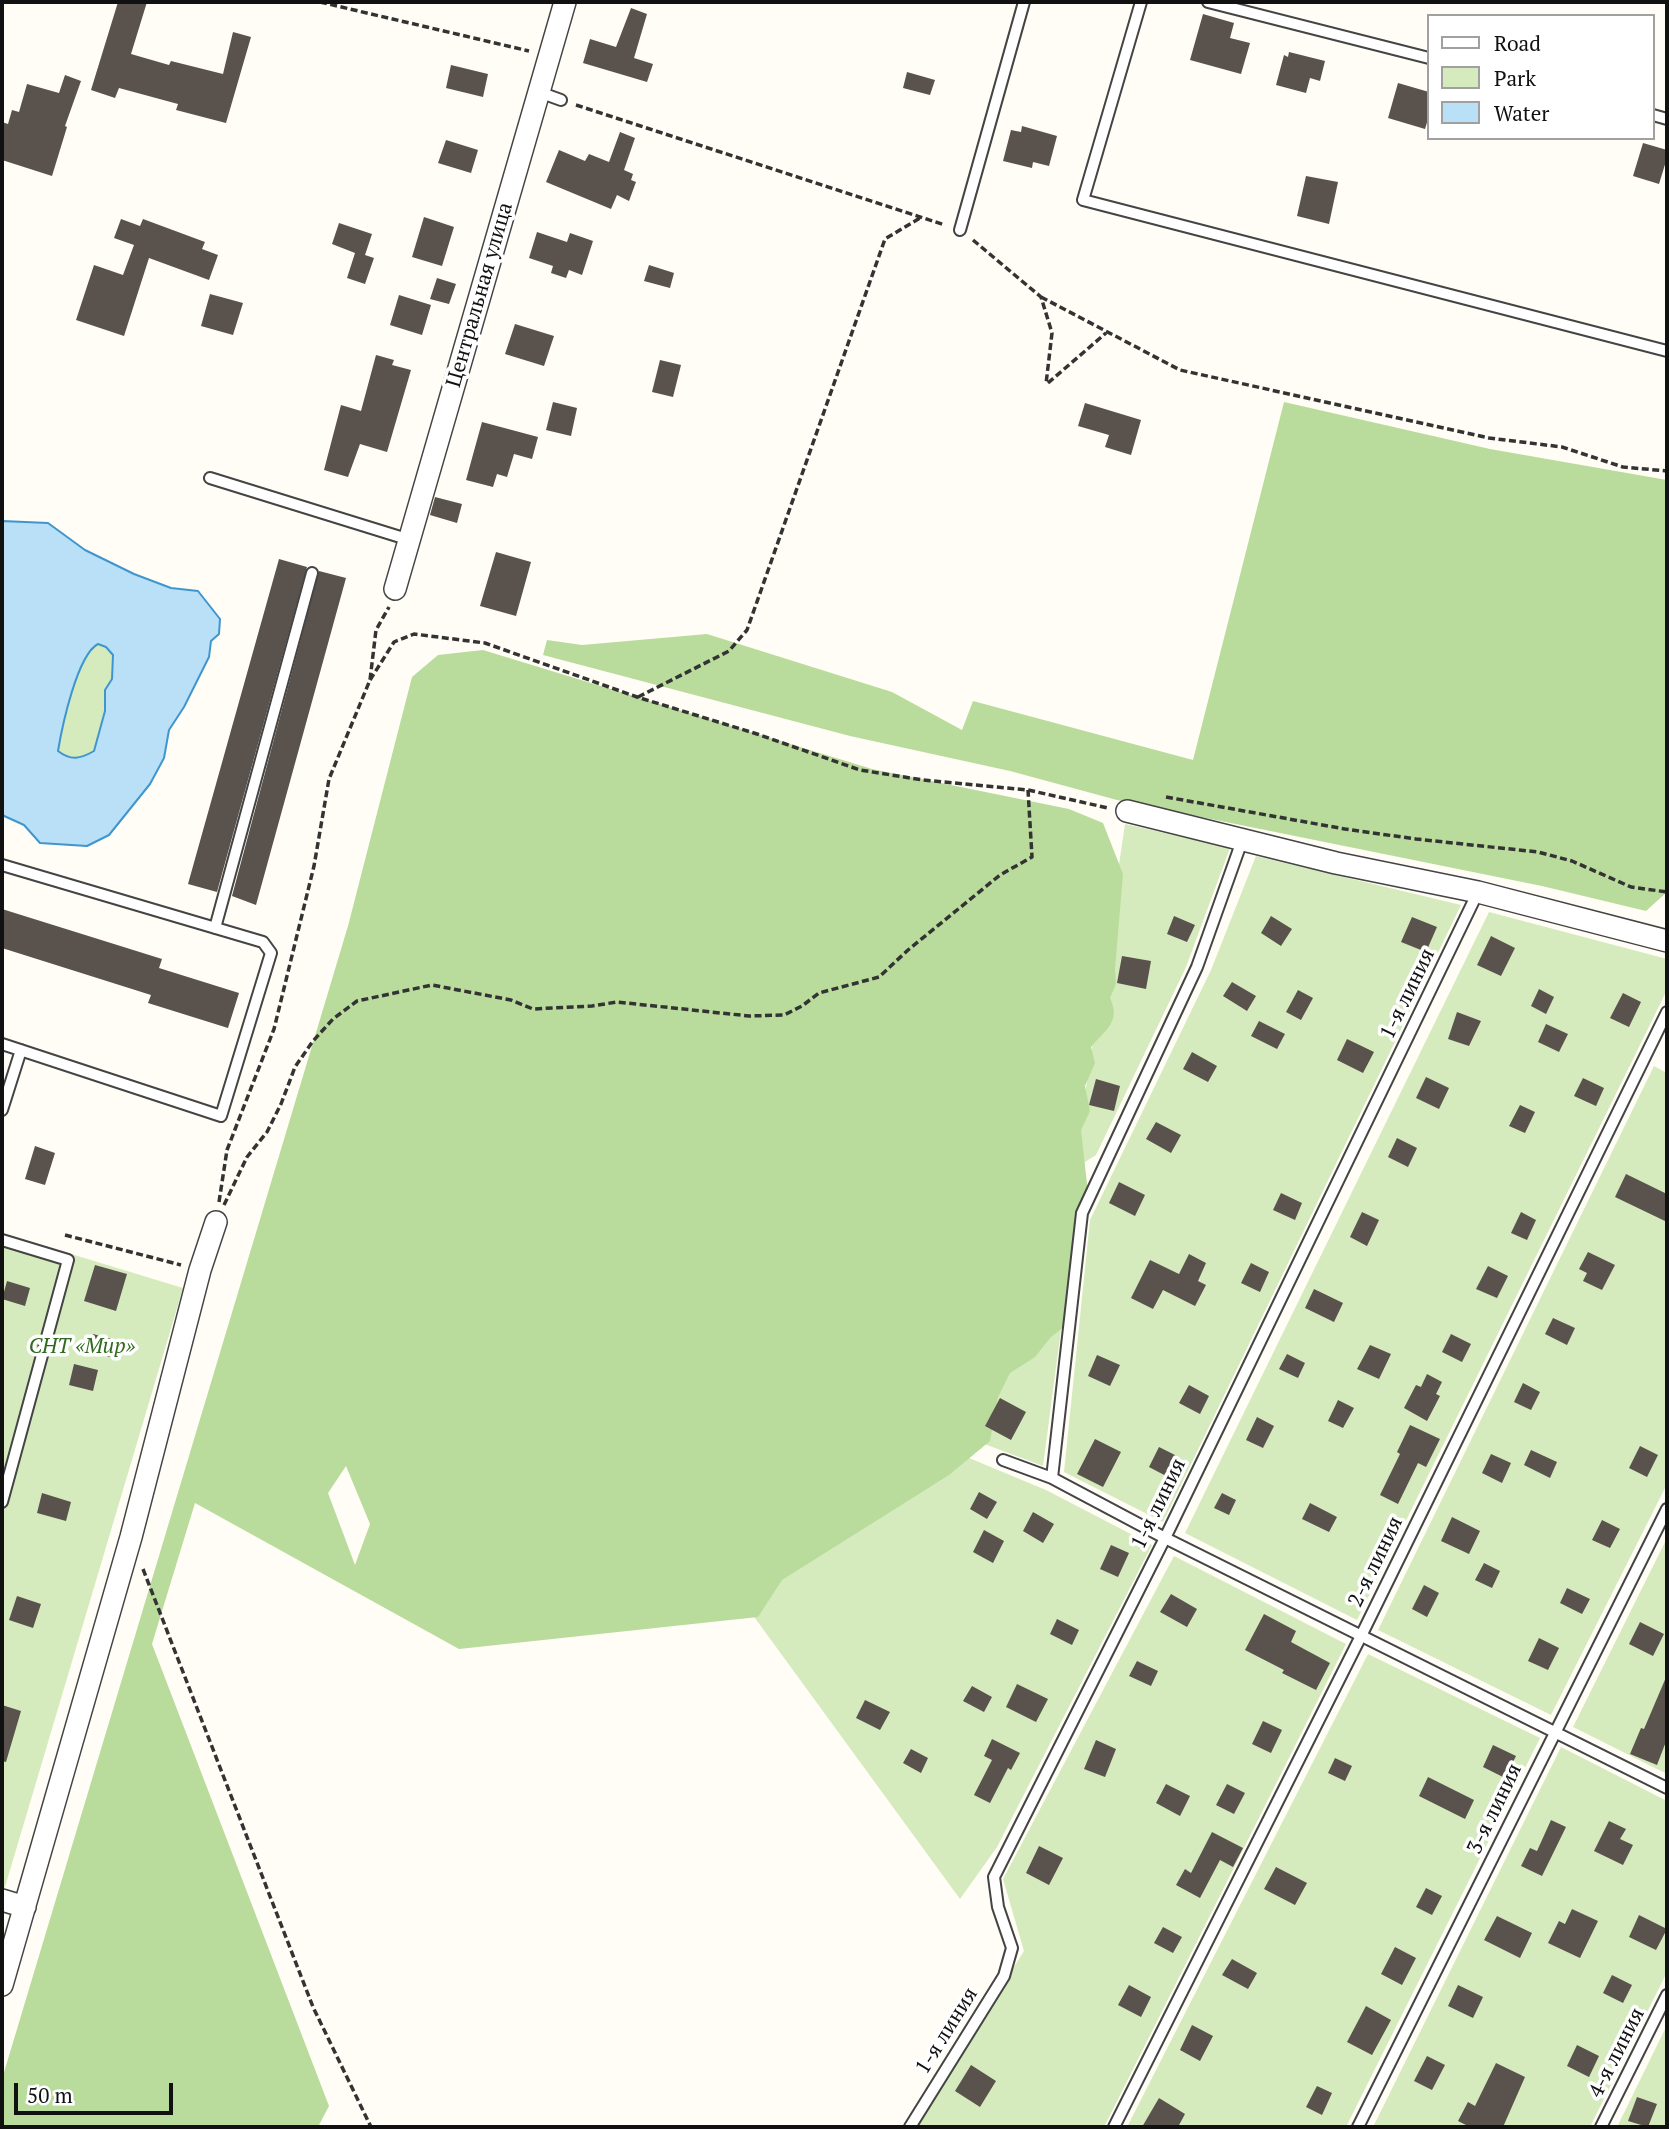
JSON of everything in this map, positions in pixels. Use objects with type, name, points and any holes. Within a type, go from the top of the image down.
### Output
[{"type":"street","name":"Центральная улица","points":[[395,589],[565,2]]},
{"type":"street","points":[[1121,807],[1336,863],[1478,892],[1667,941]]},
{"type":"street","points":[[2,1985],[131,1537],[200,1270],[216,1222]]},
{"type":"street","points":[[2,1900],[25,1907]]},
{"type":"lane","points":[[960,230],[1024,2]]},
{"type":"lane","points":[[1141,2],[1083,200],[1667,351]]},
{"type":"lane","points":[[1208,2],[1428,58]]},
{"type":"lane","points":[[539,92],[561,100]]},
{"type":"lane","points":[[210,478],[410,540]]},
{"type":"lane","points":[[215,928],[312,573]]},
{"type":"lane","points":[[1052,1478],[1082,1213],[1197,967],[1243,838]]},
{"type":"lane","points":[[2,865],[263,942],[271,953],[221,1116],[2,1044]]},
{"type":"lane","name":"1-я линия","points":[[910,2127],[1004,1976],[1012,1948],[998,1907],[993,1877],[1165,1538],[1478,892]]},
{"type":"lane","name":"2-я линия","points":[[1114,2127],[1361,1636],[1667,1012]]},
{"type":"lane","points":[[2,1110],[21,1051]]},
{"type":"lane","points":[[2,1240],[68,1260],[2,1502]]},
{"type":"lane","points":[[1003,1460],[1052,1478],[1165,1538],[1667,1788]]},
{"type":"lane","name":"3-я линия","points":[[1358,2127],[1667,1509]]},
{"type":"lane","name":"4-я линия","points":[[1601,2127],[1667,1995]]},
{"type":"path","points":[[320,2],[550,56]]},
{"type":"path","points":[[561,100],[960,230],[1041,297],[1180,370],[1489,438],[1562,447],[1623,467],[1667,471]]},
{"type":"path","points":[[637,697],[729,651],[747,630],[885,239],[920,218]]},
{"type":"path","points":[[1041,297],[1052,333],[1046,384],[1107,332]]},
{"type":"path","points":[[370,680],[376,630],[392,601],[395,589]]},
{"type":"path","points":[[216,1222],[227,1150],[274,1029],[314,866],[329,779],[370,680],[394,642],[414,634],[485,643],[637,697],[757,734],[860,770],[1028,790],[1104,807],[1121,807]]},
{"type":"path","points":[[216,1222],[247,1157],[267,1132],[295,1066],[333,1018],[357,1001],[432,985],[511,1000],[533,1009],[617,1002],[749,1016],[784,1015],[819,993],[879,977],[1000,875],[1032,857],[1028,790]]},
{"type":"path","points":[[1157,796],[1368,833],[1538,852],[1572,862],[1630,887],[1667,892]]},
{"type":"path","points":[[1104,807],[1121,807]]},
{"type":"path","points":[[65,1235],[200,1270]]},
{"type":"path","points":[[131,1537],[313,2007],[371,2127]]},
{"type":"green space","points":[[1284,402],[1490,449],[1667,480],[1667,892],[1646,911],[1542,886],[1117,800],[1010,771],[850,736],[543,655],[547,640],[582,645],[707,634],[892,692],[962,730],[973,701],[1193,760]]},
{"type":"green space","points":[[98,644],[106,647],[113,655],[112,679],[105,690],[105,711],[94,751],[71,758],[58,751],[63,726],[83,662]]},
{"type":"green space","points":[[483,650],[872,769],[1069,809],[1103,823],[1123,874],[1116,984],[1110,998],[1113,1019],[1091,1047],[1095,1063],[1085,1086],[1090,1111],[1081,1130],[1088,1193],[1075,1318],[1051,1337],[1035,1357],[1010,1373],[998,1397],[990,1441],[949,1475],[782,1580],[758,1617],[459,1649],[195,1503],[152,1644],[329,2106],[318,2127],[2,2127],[2,2079],[348,926],[412,677],[438,655]],"holes":[[[346,1466],[370,1524],[355,1565],[328,1493]]]},
{"type":"green space","points":[[1125,824],[1230,848],[1186,967],[1096,1155],[1074,1169]]},
{"type":"green space","points":[[1256,856],[1461,905],[1163,1522],[1064,1472],[1090,1220],[1211,970]]},
{"type":"green space","points":[[1489,912],[1667,959],[1667,990],[1357,1620],[1185,1533]]},
{"type":"green space","points":[[1654,1066],[1667,1073],[1667,1484],[1551,1715],[1378,1630]]},
{"type":"green space","name":"СНТ «Мир»","points":[[2,1233],[183,1288],[2,1897]]},
{"type":"green space","points":[[1064,1307],[1043,1466],[955,1433]]},
{"type":"green space","points":[[945,1448],[1046,1490],[1152,1545],[997,1847],[960,1899],[752,1614],[782,1572]]},
{"type":"green space","points":[[1667,1538],[1667,1774],[1573,1727]]},
{"type":"green space","points":[[1174,1556],[1346,1644],[1104,2127],[914,2127],[1024,1951],[1003,1879]]},
{"type":"green space","points":[[1368,1654],[1540,1738],[1346,2127],[1127,2127]]},
{"type":"green space","points":[[1561,1747],[1667,1801],[1667,1972],[1590,2127],[1373,2127]]},
{"type":"green space","points":[[1667,2025],[1667,2127],[1617,2127],[1620,2121]]},
{"type":"water","points":[[2,521],[48,523],[85,550],[134,574],[171,588],[198,591],[220,619],[219,634],[211,641],[209,657],[184,707],[169,730],[164,758],[150,784],[109,835],[87,846],[40,843],[24,825],[2,815]],"holes":[[[98,644],[106,647],[113,655],[112,679],[105,690],[105,711],[94,751],[71,758],[58,751],[77,676],[90,651]]]},
{"type":"building","points":[[118,2],[147,2],[131,54],[169,65],[171,61],[223,74],[233,32],[251,37],[226,123],[176,110],[178,104],[119,88],[115,98],[91,90]]},
{"type":"building","points":[[631,8],[647,14],[634,58],[653,64],[647,82],[583,63],[590,39],[616,47]]},
{"type":"building","points":[[1203,14],[1234,23],[1230,38],[1250,43],[1241,74],[1190,60]]},
{"type":"building","points":[[1289,52],[1325,61],[1320,81],[1310,78],[1306,93],[1276,85],[1284,55],[1288,57]]},
{"type":"building","points":[[451,65],[488,74],[483,97],[446,88]]},
{"type":"building","points":[[907,72],[935,80],[930,95],[903,88]]},
{"type":"building","points":[[65,75],[81,81],[65,126],[67,127],[52,176],[2,160],[2,122],[8,124],[12,110],[19,112],[27,84],[59,93]]},
{"type":"building","points":[[1398,83],[1428,92],[1428,119],[1425,129],[1388,118]]},
{"type":"building","points":[[1022,126],[1057,136],[1049,166],[1033,162],[1032,168],[1003,161],[1011,130],[1021,132]]},
{"type":"building","points":[[620,132],[635,138],[624,170],[633,174],[631,180],[636,182],[629,201],[617,195],[611,209],[546,182],[559,150],[585,161],[589,154],[609,162]]},
{"type":"building","points":[[446,140],[478,150],[471,173],[438,163]]},
{"type":"building","points":[[1643,143],[1667,150],[1659,184],[1633,176]]},
{"type":"building","points":[[1306,176],[1338,182],[1329,224],[1297,216]]},
{"type":"building","points":[[424,217],[454,227],[442,266],[412,257]]},
{"type":"building","points":[[121,219],[140,226],[143,219],[205,242],[202,249],[218,255],[209,280],[149,258],[124,336],[76,320],[94,265],[123,275],[134,245],[114,238]]},
{"type":"building","points":[[339,223],[372,234],[365,255],[374,258],[365,284],[347,278],[355,253],[332,244]]},
{"type":"building","points":[[537,232],[567,242],[570,233],[593,241],[582,275],[569,270],[566,278],[551,273],[553,266],[529,258]]},
{"type":"building","points":[[649,265],[674,273],[670,288],[644,281]]},
{"type":"building","points":[[437,278],[456,284],[449,304],[430,299]]},
{"type":"building","points":[[210,294],[243,303],[233,335],[201,326]]},
{"type":"building","points":[[399,295],[431,305],[422,335],[390,325]]},
{"type":"building","points":[[515,324],[554,336],[544,366],[505,354]]},
{"type":"building","points":[[376,355],[394,360],[392,365],[411,370],[387,452],[360,444],[348,477],[324,470],[341,405],[361,411]]},
{"type":"building","points":[[660,360],[681,365],[673,397],[652,392]]},
{"type":"building","points":[[553,402],[577,408],[571,436],[546,430]]},
{"type":"building","points":[[1085,403],[1141,420],[1131,455],[1105,447],[1109,435],[1078,426]]},
{"type":"building","points":[[482,422],[538,437],[532,459],[514,454],[507,477],[497,474],[493,487],[466,480]]},
{"type":"building","points":[[435,497],[462,504],[457,523],[430,515]]},
{"type":"building","points":[[496,552],[531,562],[516,616],[480,606]]},
{"type":"building","points":[[279,559],[307,567],[217,892],[188,884]]},
{"type":"building","points":[[319,571],[346,578],[256,905],[232,896]]},
{"type":"building","points":[[2,909],[162,959],[159,968],[239,993],[228,1028],[148,1003],[151,995],[2,948]]},
{"type":"building","points":[[1174,916],[1195,925],[1187,942],[1167,934]]},
{"type":"building","points":[[1271,916],[1292,929],[1281,946],[1261,933]]},
{"type":"building","points":[[1412,917],[1437,927],[1426,952],[1401,942]]},
{"type":"building","points":[[1491,936],[1515,948],[1501,976],[1477,965]]},
{"type":"building","points":[[1122,956],[1151,961],[1146,989],[1117,983]]},
{"type":"building","points":[[1232,982],[1256,996],[1247,1011],[1223,996]]},
{"type":"building","points":[[1539,989],[1554,997],[1546,1014],[1531,1006]]},
{"type":"building","points":[[1298,990],[1313,998],[1301,1020],[1286,1012]]},
{"type":"building","points":[[1623,993],[1641,1002],[1629,1027],[1610,1018]]},
{"type":"building","points":[[1457,1012],[1481,1021],[1469,1046],[1448,1039]]},
{"type":"building","points":[[1259,1021],[1285,1034],[1277,1049],[1251,1036]]},
{"type":"building","points":[[1546,1024],[1568,1034],[1559,1052],[1538,1042]]},
{"type":"building","points":[[1347,1039],[1374,1052],[1363,1073],[1337,1060]]},
{"type":"building","points":[[1192,1052],[1217,1066],[1208,1082],[1183,1069]]},
{"type":"building","points":[[1426,1077],[1449,1088],[1439,1109],[1416,1098]]},
{"type":"building","points":[[1583,1078],[1604,1088],[1596,1106],[1574,1096]]},
{"type":"building","points":[[1096,1079],[1120,1086],[1114,1111],[1089,1105]]},
{"type":"building","points":[[1520,1105],[1535,1112],[1525,1133],[1509,1126]]},
{"type":"building","points":[[1156,1122],[1181,1135],[1171,1153],[1146,1139]]},
{"type":"building","points":[[1397,1138],[1417,1148],[1408,1167],[1388,1157]]},
{"type":"building","points":[[35,1146],[55,1153],[45,1185],[25,1179]]},
{"type":"building","points":[[1626,1174],[1667,1194],[1667,1222],[1615,1197]]},
{"type":"building","points":[[1119,1182],[1145,1195],[1135,1216],[1109,1203]]},
{"type":"building","points":[[1281,1193],[1302,1203],[1295,1220],[1273,1210]]},
{"type":"building","points":[[1362,1212],[1379,1220],[1367,1246],[1350,1237]]},
{"type":"building","points":[[1521,1212],[1536,1220],[1527,1240],[1511,1233]]},
{"type":"building","points":[[1588,1252],[1615,1265],[1602,1290],[1583,1281],[1587,1273],[1579,1269]]},
{"type":"building","points":[[1189,1254],[1206,1263],[1198,1281],[1206,1285],[1195,1306],[1163,1290],[1153,1309],[1131,1298],[1150,1260],[1179,1274]]},
{"type":"building","points":[[1251,1263],[1269,1272],[1260,1292],[1241,1283]]},
{"type":"building","points":[[95,1265],[127,1274],[116,1311],[84,1301]]},
{"type":"building","points":[[1488,1266],[1508,1276],[1497,1298],[1476,1289]]},
{"type":"building","points":[[7,1281],[30,1288],[25,1306],[2,1299]]},
{"type":"building","points":[[1314,1289],[1343,1303],[1334,1322],[1305,1308]]},
{"type":"building","points":[[1553,1318],[1575,1328],[1567,1345],[1545,1334]]},
{"type":"building","points":[[93,1334],[115,1340],[110,1357],[88,1351]]},
{"type":"building","points":[[1451,1334],[1471,1344],[1462,1362],[1442,1352]]},
{"type":"building","points":[[1370,1345],[1391,1354],[1379,1379],[1357,1369]]},
{"type":"building","points":[[1287,1354],[1305,1363],[1298,1378],[1279,1369]]},
{"type":"building","points":[[1097,1355],[1120,1365],[1110,1386],[1088,1376]]},
{"type":"building","points":[[74,1364],[98,1370],[93,1391],[69,1385]]},
{"type":"building","points":[[1427,1374],[1442,1382],[1436,1394],[1440,1396],[1427,1421],[1404,1408],[1416,1385],[1421,1387]]},
{"type":"building","points":[[1523,1383],[1540,1392],[1531,1410],[1514,1402]]},
{"type":"building","points":[[1189,1385],[1209,1396],[1200,1414],[1179,1403]]},
{"type":"building","points":[[1000,1398],[1026,1412],[1011,1440],[985,1426]]},
{"type":"building","points":[[1338,1400],[1354,1408],[1343,1428],[1328,1421]]},
{"type":"building","points":[[1257,1417],[1274,1426],[1263,1448],[1246,1440]]},
{"type":"building","points":[[1410,1425],[1440,1439],[1426,1467],[1418,1463],[1398,1504],[1380,1495],[1400,1454],[1397,1452]]},
{"type":"building","points":[[1095,1439],[1121,1452],[1103,1487],[1077,1474]]},
{"type":"building","points":[[1640,1446],[1658,1455],[1647,1477],[1629,1468]]},
{"type":"building","points":[[1159,1447],[1179,1457],[1168,1477],[1149,1467]]},
{"type":"building","points":[[1531,1450],[1557,1462],[1550,1478],[1524,1465]]},
{"type":"building","points":[[1491,1454],[1511,1463],[1502,1483],[1482,1473]]},
{"type":"building","points":[[979,1492],[997,1502],[987,1519],[970,1509]]},
{"type":"building","points":[[42,1493],[71,1502],[66,1521],[37,1513]]},
{"type":"building","points":[[1222,1493],[1236,1500],[1229,1515],[1214,1508]]},
{"type":"building","points":[[1310,1503],[1337,1517],[1329,1532],[1302,1519]]},
{"type":"building","points":[[1033,1512],[1054,1524],[1043,1543],[1023,1531]]},
{"type":"building","points":[[1452,1517],[1480,1531],[1469,1554],[1441,1541]]},
{"type":"building","points":[[1602,1520],[1620,1529],[1610,1548],[1592,1540]]},
{"type":"building","points":[[984,1530],[1004,1541],[993,1563],[973,1552]]},
{"type":"building","points":[[1111,1545],[1129,1553],[1118,1577],[1100,1569]]},
{"type":"building","points":[[1484,1563],[1500,1571],[1492,1588],[1475,1580]]},
{"type":"building","points":[[1424,1585],[1439,1593],[1427,1617],[1412,1609]]},
{"type":"building","points":[[1567,1588],[1590,1599],[1582,1614],[1560,1603]]},
{"type":"building","points":[[1171,1594],[1197,1609],[1187,1627],[1160,1612]]},
{"type":"building","points":[[17,1596],[41,1604],[33,1628],[9,1620]]},
{"type":"building","points":[[1264,1614],[1296,1631],[1291,1642],[1330,1663],[1316,1690],[1245,1650]]},
{"type":"building","points":[[1057,1619],[1079,1630],[1072,1645],[1050,1634]]},
{"type":"building","points":[[1640,1622],[1664,1634],[1653,1656],[1629,1644]]},
{"type":"building","points":[[1539,1638],[1559,1648],[1548,1670],[1528,1661]]},
{"type":"building","points":[[1137,1661],[1158,1671],[1151,1686],[1129,1676]]},
{"type":"building","points":[[1667,1675],[1667,1739],[1657,1765],[1630,1754]]},
{"type":"building","points":[[1017,1684],[1048,1699],[1036,1722],[1006,1707]]},
{"type":"building","points":[[972,1686],[992,1697],[984,1712],[963,1701]]},
{"type":"building","points":[[865,1700],[890,1712],[880,1730],[856,1718]]},
{"type":"building","points":[[2,1705],[21,1711],[6,1762],[2,1761]]},
{"type":"building","points":[[1263,1721],[1282,1730],[1271,1753],[1252,1744]]},
{"type":"building","points":[[992,1739],[1020,1753],[1011,1770],[1008,1768],[990,1803],[974,1795],[992,1760],[984,1756]]},
{"type":"building","points":[[1096,1740],[1116,1749],[1105,1777],[1084,1769]]},
{"type":"building","points":[[1493,1745],[1516,1756],[1505,1778],[1483,1767]]},
{"type":"building","points":[[911,1749],[928,1758],[921,1773],[903,1763]]},
{"type":"building","points":[[1335,1758],[1352,1766],[1345,1781],[1328,1773]]},
{"type":"building","points":[[1428,1777],[1474,1800],[1465,1819],[1419,1796]]},
{"type":"building","points":[[1166,1784],[1190,1796],[1180,1816],[1156,1803]]},
{"type":"building","points":[[1227,1784],[1245,1793],[1234,1814],[1216,1805]]},
{"type":"building","points":[[1551,1820],[1566,1827],[1542,1876],[1521,1866],[1530,1848],[1537,1851]]},
{"type":"building","points":[[1609,1821],[1626,1829],[1620,1839],[1633,1845],[1623,1865],[1594,1851]]},
{"type":"building","points":[[1212,1832],[1243,1848],[1233,1867],[1220,1860],[1200,1898],[1176,1885],[1185,1869],[1191,1873]]},
{"type":"building","points":[[1039,1846],[1063,1858],[1049,1885],[1026,1873]]},
{"type":"building","points":[[1276,1867],[1307,1883],[1295,1905],[1264,1889]]},
{"type":"building","points":[[1426,1888],[1442,1896],[1432,1915],[1416,1907]]},
{"type":"building","points":[[1572,1909],[1598,1921],[1580,1958],[1548,1943],[1559,1921],[1565,1924]]},
{"type":"building","points":[[1639,1915],[1667,1929],[1656,1950],[1629,1937]]},
{"type":"building","points":[[1497,1916],[1532,1933],[1520,1958],[1484,1940]]},
{"type":"building","points":[[1163,1927],[1182,1937],[1173,1953],[1154,1943]]},
{"type":"building","points":[[1395,1947],[1416,1958],[1402,1985],[1381,1974]]},
{"type":"building","points":[[1232,1959],[1257,1973],[1248,1989],[1222,1975]]},
{"type":"building","points":[[1612,1975],[1632,1985],[1623,2003],[1603,1993]]},
{"type":"building","points":[[1129,1985],[1151,1997],[1141,2017],[1118,2005]]},
{"type":"building","points":[[1458,1985],[1483,1997],[1473,2018],[1448,2006]]},
{"type":"building","points":[[1366,2006],[1391,2020],[1372,2055],[1347,2042]]},
{"type":"building","points":[[1192,2025],[1213,2036],[1200,2061],[1180,2050]]},
{"type":"building","points":[[1577,2045],[1599,2056],[1589,2077],[1567,2066]]},
{"type":"building","points":[[1427,2056],[1445,2065],[1432,2090],[1414,2081]]},
{"type":"building","points":[[1496,2063],[1525,2077],[1503,2127],[1470,2127],[1458,2121],[1468,2102],[1475,2106]]},
{"type":"building","points":[[971,2065],[996,2081],[980,2107],[955,2091]]},
{"type":"building","points":[[1317,2086],[1332,2093],[1322,2115],[1306,2107]]},
{"type":"building","points":[[1637,2097],[1657,2104],[1648,2127],[1628,2121]]},
{"type":"building","points":[[1159,2098],[1185,2114],[1178,2127],[1142,2127]]}]
